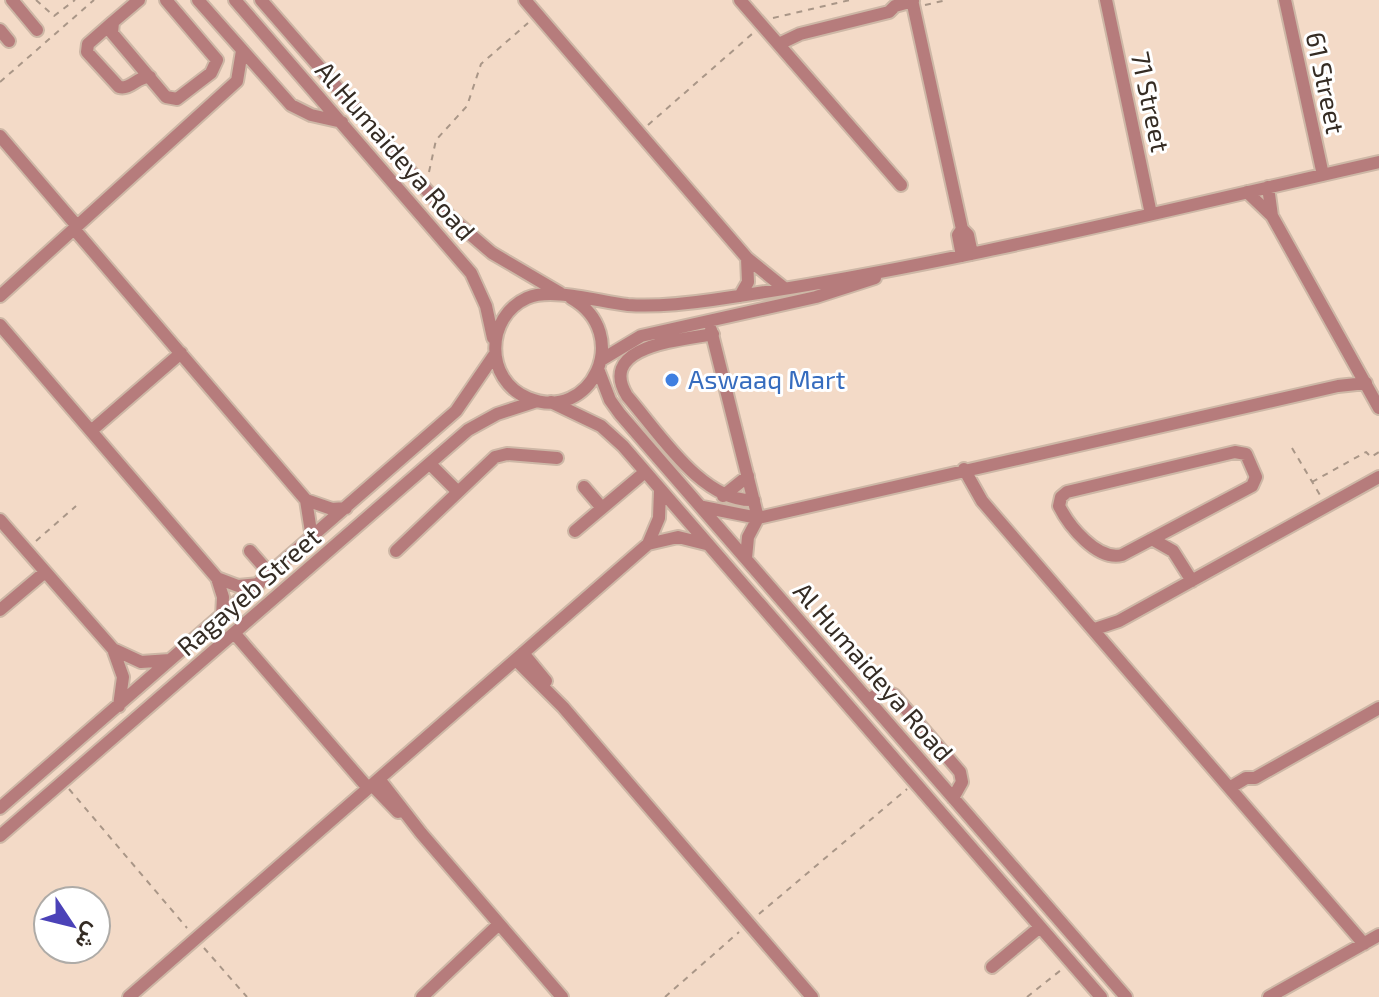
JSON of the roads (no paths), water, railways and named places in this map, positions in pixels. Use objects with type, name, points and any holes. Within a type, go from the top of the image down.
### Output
[{"type":"street","points":[[12,0],[37,30]]},
{"type":"street","points":[[139,0],[88,44],[87,52],[119,87],[126,88],[141,77],[150,77]]},
{"type":"street","points":[[113,22],[112,33],[166,97],[177,99],[215,70],[215,56],[166,0]]},
{"type":"street","points":[[198,0],[269,81],[300,111],[342,122]]},
{"type":"street","name":"Al Humaideya Road","points":[[235,0],[471,273],[486,306],[495,350]]},
{"type":"street","name":"Al Humaideya Road","points":[[261,0],[419,183],[482,245],[567,296]]},
{"type":"street","points":[[525,0],[747,258],[784,288]]},
{"type":"street","points":[[740,0],[901,185]]},
{"type":"street","name":"71 Street","points":[[1106,0],[1151,214]]},
{"type":"street","name":"61 Street","points":[[1285,0],[1323,175]]},
{"type":"street","points":[[779,44],[800,34],[889,12],[892,7],[913,5],[962,229],[958,235],[967,255]]},
{"type":"street","points":[[188,26],[218,24]]},
{"type":"street","points":[[0,30],[9,41]]},
{"type":"street","points":[[0,296],[237,81],[242,51]]},
{"type":"street","points":[[237,81],[269,81]]},
{"type":"street","points":[[0,136],[306,500],[332,509],[346,508]]},
{"type":"street","points":[[711,328],[641,336],[600,365],[583,390],[544,401],[519,394],[505,381],[495,350],[499,326],[517,304],[534,295],[649,305],[740,296],[889,272],[1379,162]]},
{"type":"street","points":[[1268,187],[1272,216]]},
{"type":"street","points":[[1247,192],[1272,216],[1379,408]]},
{"type":"street","points":[[740,296],[750,274],[747,258]]},
{"type":"street","points":[[754,500],[723,496],[705,484],[627,396],[621,371],[627,360],[642,349],[835,292],[889,272]]},
{"type":"street","points":[[567,296],[586,308],[597,324],[603,341],[600,365]]},
{"type":"street","points":[[0,325],[217,578],[223,597],[222,616]]},
{"type":"street","points":[[711,328],[758,518],[748,537],[746,558]]},
{"type":"street","name":"Ragayeb Street","points":[[0,808],[456,411],[495,350]]},
{"type":"street","points":[[91,431],[181,353]]},
{"type":"street","name":"Al Humaideya Road","points":[[600,365],[614,408],[1126,997]]},
{"type":"street","points":[[700,506],[758,518],[1338,386],[1343,380],[1363,378]]},
{"type":"street","name":"Al Humaideya Road","points":[[544,401],[601,426],[645,472],[1101,997]]},
{"type":"street","name":"Ragayeb Street","points":[[0,836],[477,425],[544,401]]},
{"type":"street","points":[[650,449],[677,453]]},
{"type":"street","points":[[1235,452],[1249,456],[1256,473],[1252,486],[1175,527],[1122,555],[1103,555],[1061,510],[1061,497],[1067,492],[1235,452]]},
{"type":"street","points":[[396,551],[501,455],[557,458]]},
{"type":"street","points":[[430,464],[458,492]]},
{"type":"street","points":[[964,469],[982,501],[1099,633],[1364,944]]},
{"type":"street","points":[[575,531],[645,472]]},
{"type":"street","points":[[723,496],[748,476]]},
{"type":"street","points":[[1099,633],[1379,477]]},
{"type":"street","points":[[584,487],[602,508]]},
{"type":"street","points":[[129,997],[648,544],[659,518],[660,491]]},
{"type":"street","points":[[306,500],[312,538]]},
{"type":"street","points":[[0,520],[113,649],[123,677],[119,706]]},
{"type":"street","points":[[1173,551],[1175,527]]},
{"type":"street","points":[[648,544],[678,537],[707,544]]},
{"type":"street","points":[[1152,539],[1173,551],[1192,581]]},
{"type":"street","points":[[250,551],[270,574]]},
{"type":"street","points":[[0,610],[45,572]]},
{"type":"street","points":[[217,578],[238,586],[260,584]]},
{"type":"street","points":[[235,634],[421,833],[562,997]]},
{"type":"street","points":[[113,649],[141,662],[173,660]]},
{"type":"street","points":[[519,656],[812,997]]},
{"type":"street","points":[[868,700],[883,691],[894,695],[960,772],[962,782],[953,798]]},
{"type":"street","points":[[1234,791],[1246,778],[1255,778],[1379,708]]},
{"type":"street","points":[[992,967],[1040,927]]},
{"type":"street","points":[[422,997],[502,928]]},
{"type":"street","points":[[1269,997],[1379,935]]},
{"type":"place","name":"Aswaaq Mart","points":[[672,380]]}]
